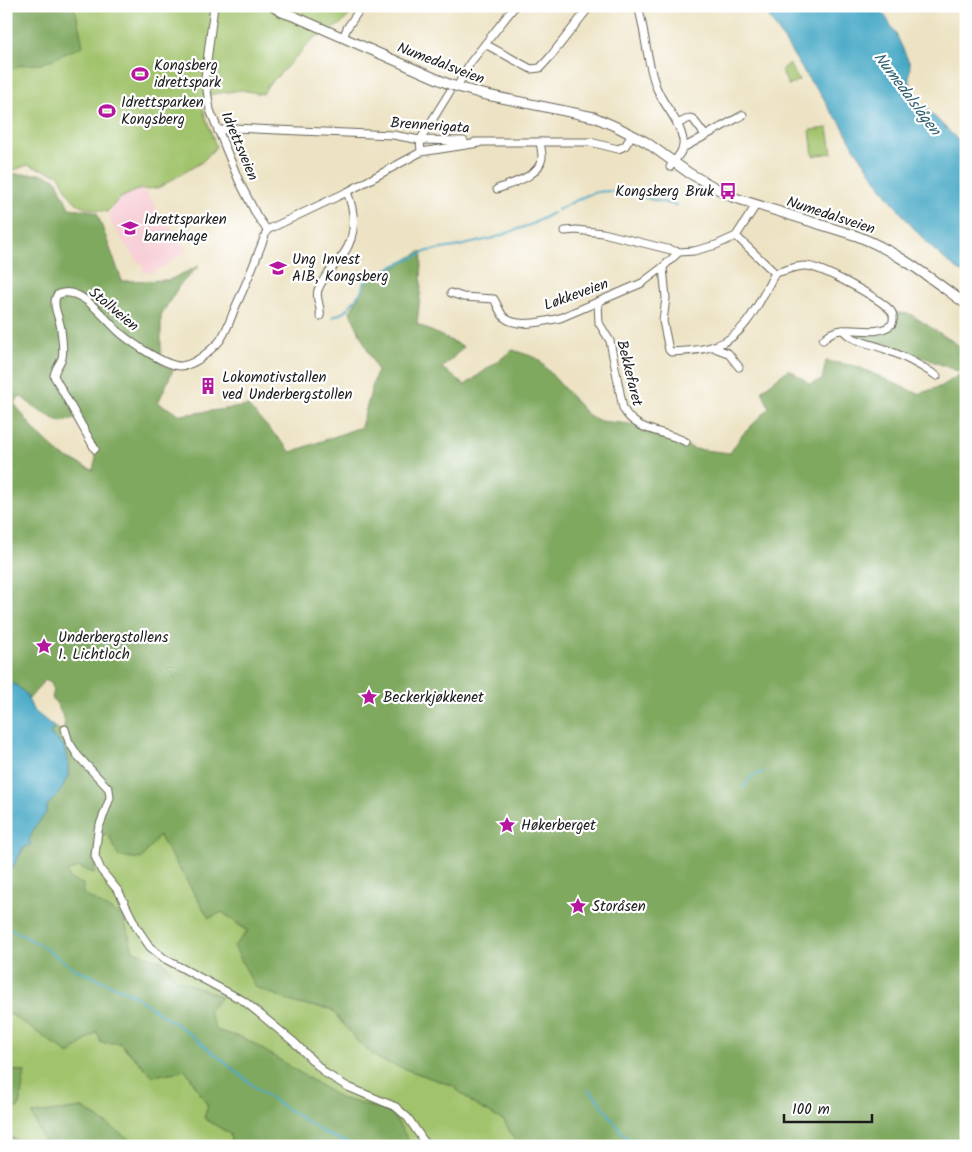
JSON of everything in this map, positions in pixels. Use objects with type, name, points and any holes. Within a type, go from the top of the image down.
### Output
[{"type":"main road","name":"Numedalsveien","points":[[272,6],[282,12],[458,87],[604,121],[631,137],[653,146],[672,164],[701,186],[723,195],[732,196],[850,233],[876,244],[905,261],[966,304]]},
{"type":"main road","name":"Numedalsveien","points":[[281,6],[296,17]]},
{"type":"street","name":"Idrettsveien","points":[[214,6],[205,77],[210,110],[242,188],[267,230]]},
{"type":"street","points":[[343,38],[347,28],[362,6]]},
{"type":"street","points":[[458,87],[470,63],[515,6]]},
{"type":"street","points":[[485,44],[530,69],[540,68],[590,6]]},
{"type":"street","points":[[638,6],[650,69],[658,91],[677,124],[683,141],[683,148]]},
{"type":"street","points":[[421,152],[420,140],[449,93]]},
{"type":"street","points":[[672,164],[683,148],[743,114]]},
{"type":"street","points":[[677,124],[690,118],[693,119],[705,135]]},
{"type":"street","name":"Brennerigata","points":[[218,131],[232,128],[393,135],[420,140],[590,142],[618,149],[625,146],[631,137]]},
{"type":"street","points":[[267,230],[347,192],[421,152],[479,142]]},
{"type":"street","points":[[497,189],[531,174],[538,168],[542,158],[540,142]]},
{"type":"street","points":[[320,316],[321,310],[317,292],[330,270],[344,254],[353,234],[355,222],[347,192]]},
{"type":"street","points":[[565,231],[576,230],[604,234],[680,252],[694,251],[716,245],[736,236],[756,205]]},
{"type":"street","name":"Stollveien","points":[[95,450],[54,376],[54,370],[62,358],[61,327],[54,303],[57,295],[60,293],[70,293],[78,296],[96,308],[120,333],[138,346],[173,364],[179,366],[188,364],[203,357],[221,341],[267,230]]},
{"type":"street","points":[[736,236],[775,273]]},
{"type":"street","name":"Løkkeveien","points":[[451,294],[462,297],[494,299],[504,317],[513,322],[530,323],[560,318],[642,283],[680,252]]},
{"type":"street","points":[[663,267],[666,298],[664,330],[671,352],[711,347],[726,341],[738,332],[750,317],[775,273],[799,267],[812,267],[852,285],[890,310],[894,319],[887,329],[878,332],[843,330],[828,334],[823,340]]},
{"type":"street","name":"Bekkefaret","points":[[598,302],[600,323],[610,341],[623,408],[627,416],[644,427],[680,438],[686,442]]},
{"type":"street","points":[[843,330],[849,337],[906,358],[937,376]]},
{"type":"street","points":[[711,347],[728,353],[739,367]]},
{"type":"street","points":[[65,729],[69,742],[78,756],[109,788],[110,798],[98,830],[96,856],[101,870],[119,892],[137,928],[150,947],[172,963],[244,1001],[295,1043],[325,1073],[348,1087],[396,1107],[408,1118],[427,1146]]},
{"type":"shaded area","points":[[139,189],[145,192],[151,199],[186,251],[154,272],[142,272],[143,266],[137,261],[112,225],[110,217],[113,200]]},
{"type":"green space","points":[[15,6],[71,6],[76,12],[83,46],[41,64],[21,65],[6,72],[6,9]]},
{"type":"green space","name":"Idrettsparken Kongsberg","points":[[22,6],[359,6],[341,24],[314,38],[268,85],[263,94],[241,90],[208,95],[203,109],[216,147],[202,162],[158,188],[137,190],[119,199],[107,212],[87,208],[76,202],[68,193],[59,175],[28,165],[6,173],[6,115],[9,114],[6,90],[6,11]]},
{"type":"green space","points":[[789,64],[799,80],[789,86],[782,73],[782,69]]},
{"type":"green space","points":[[828,128],[832,153],[813,156],[810,130]]},
{"type":"green space","points":[[6,174],[42,174],[56,179],[69,208],[97,213],[122,281],[169,280],[199,266],[179,286],[161,315],[161,363],[173,370],[158,403],[181,415],[248,406],[291,452],[361,427],[377,370],[350,312],[367,279],[422,251],[417,324],[464,347],[442,368],[465,385],[513,350],[537,358],[587,414],[600,421],[631,424],[695,449],[730,453],[742,435],[769,408],[762,390],[789,369],[810,384],[822,380],[826,361],[856,366],[918,394],[942,386],[962,373],[910,352],[856,336],[868,329],[888,326],[897,313],[910,314],[966,350],[966,1146],[518,1146],[504,1121],[475,1105],[453,1086],[380,1060],[360,1044],[331,1009],[298,1004],[255,987],[234,946],[248,931],[222,912],[209,918],[159,835],[141,859],[118,856],[109,836],[98,832],[94,873],[79,867],[67,872],[69,879],[83,884],[83,894],[123,917],[133,951],[164,962],[176,979],[222,997],[208,1010],[216,1030],[246,1039],[340,1098],[391,1112],[412,1146],[232,1146],[230,1134],[204,1118],[208,1106],[186,1070],[153,1076],[120,1043],[101,1043],[97,1031],[69,1054],[6,1011],[6,867],[13,867],[35,827],[46,813],[46,806],[68,775],[68,761],[63,745],[50,734],[54,727],[63,731],[65,721],[52,698],[54,690],[50,681],[45,680],[29,699],[19,688],[6,681]],"holes":[[[20,396],[41,412],[61,422],[76,419],[84,428],[96,458],[93,470],[61,455],[35,431],[14,403]]]},
{"type":"green space","points":[[98,832],[109,836],[159,835],[209,918],[222,912],[248,932],[298,1004],[331,1009],[360,1044],[380,1060],[453,1086],[475,1105],[504,1121],[518,1146],[412,1146],[391,1112],[340,1098],[246,1039],[216,1030],[208,1010],[222,997],[176,979],[164,962],[133,951],[123,917],[90,899],[70,880],[67,872],[79,867],[94,873]]},
{"type":"green space","points":[[6,1011],[69,1054],[98,1031],[119,1043],[153,1076],[186,1070],[208,1106],[204,1118],[230,1134],[232,1146],[139,1146],[83,1108],[33,1115],[44,1142],[17,1140],[6,1135],[6,1104],[12,1109],[25,1072],[6,1069]]},
{"type":"green space","points":[[6,1069],[25,1072],[19,1107],[12,1109],[6,1104]]},
{"type":"green space","points":[[83,1108],[139,1146],[6,1146],[6,1135],[17,1140],[44,1142],[32,1114]]},
{"type":"water","name":"Numedalslågen","points":[[762,6],[879,6],[895,32],[910,64],[909,79],[916,98],[966,148],[966,275],[932,248],[888,196],[855,149],[840,122],[810,81]]},
{"type":"water","points":[[6,681],[16,685],[26,694],[33,710],[54,727],[50,734],[63,745],[68,761],[68,775],[62,789],[47,806],[46,813],[35,827],[29,840],[31,844],[23,848],[13,867],[6,867]]},
{"type":"waterway","points":[[558,210],[584,196],[603,191],[624,193],[677,205]]},
{"type":"waterway","points":[[333,317],[344,312],[349,307],[363,289],[364,283],[373,275],[428,251],[494,238],[532,224],[553,213]]},
{"type":"waterway","points":[[743,788],[752,776],[764,772]]},
{"type":"waterway","points":[[6,926],[40,945],[75,969],[132,994],[190,1034],[261,1092],[326,1134],[357,1146]]},
{"type":"waterway","points":[[589,1090],[623,1134],[640,1146]]},
{"type":"place","name":"Kongsberg idrettspark","points":[[140,74]]},
{"type":"place","name":"Idrettsparken Kongsberg","points":[[107,111]]},
{"type":"place","name":"Kongsberg Bruk","points":[[728,191]]},
{"type":"place","name":"Idrettsparken barnehage","points":[[130,228]]},
{"type":"place","name":"Ung Invest AIB, Kongsberg","points":[[278,268]]},
{"type":"place","name":"Lokomotivstallen ved Underbergstollen","points":[[208,386]]},
{"type":"place","name":"Underbergstollens 1. Lichtloch","points":[[44,646]]},
{"type":"place","name":"Beckerkjøkkenet","points":[[369,697]]},
{"type":"place","name":"Høkerberget","points":[[507,825]]},
{"type":"place","name":"Storåsen","points":[[578,906]]}]
